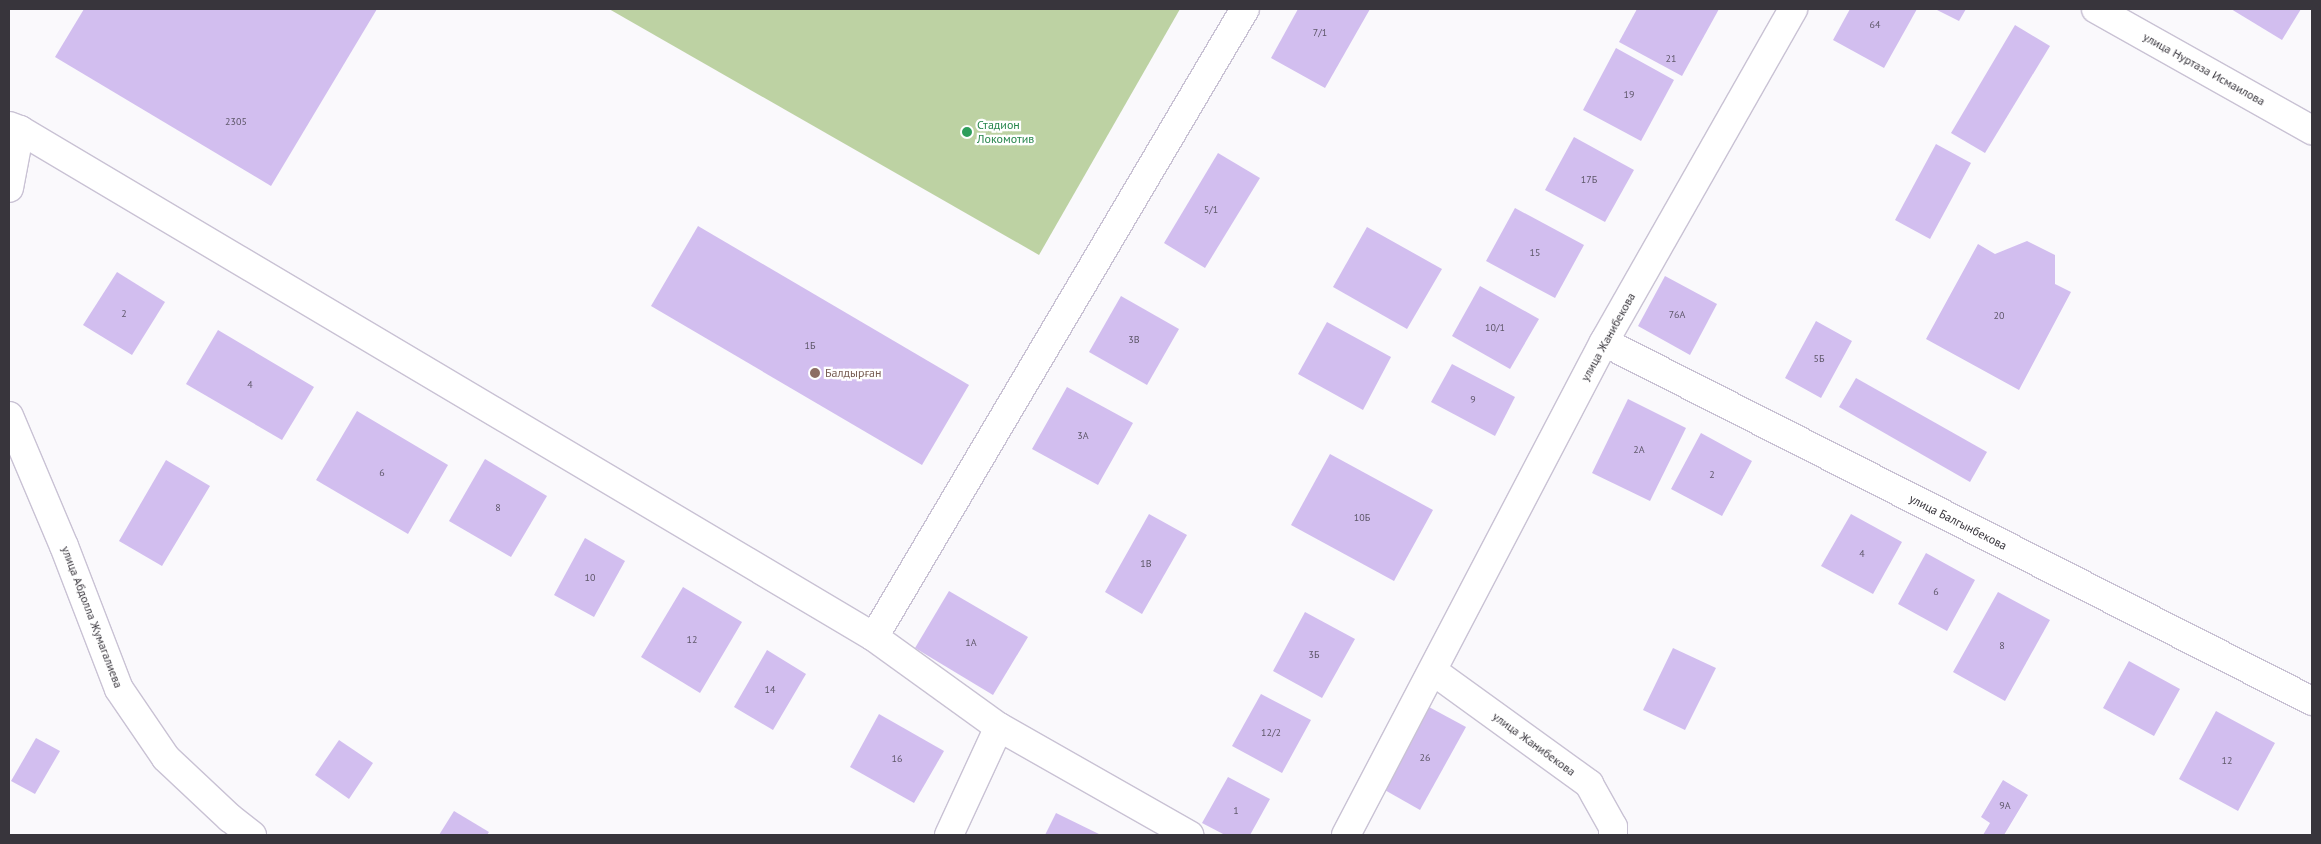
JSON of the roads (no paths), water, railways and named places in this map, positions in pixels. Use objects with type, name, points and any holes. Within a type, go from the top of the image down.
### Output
[{"type":"street","points":[[874,637],[1245,9]]},
{"type":"street","name":"улица Жанибекова","points":[[1346,835],[1604,342],[1794,9]]},
{"type":"street","name":"улица Нуртаза Исмаилова","points":[[2096,9],[2312,130]]},
{"type":"street","points":[[9,188],[14,128],[874,637],[999,727],[1189,835]]},
{"type":"street","name":"улица Балгынбекова","points":[[1604,342],[2312,701]]},
{"type":"street","name":"улица Абдолла Жумагалиева","points":[[9,416],[64,546],[119,689],[166,758],[230,818],[252,835]]},
{"type":"street","name":"улица Жанибекова","points":[[1433,671],[1589,784],[1613,827],[1613,835]]},
{"type":"street","points":[[949,835],[999,727]]},
{"type":"place","name":"Стадион Локомотив","points":[[967,132]]},
{"type":"place","name":"Балдырған","points":[[815,373]]}]
